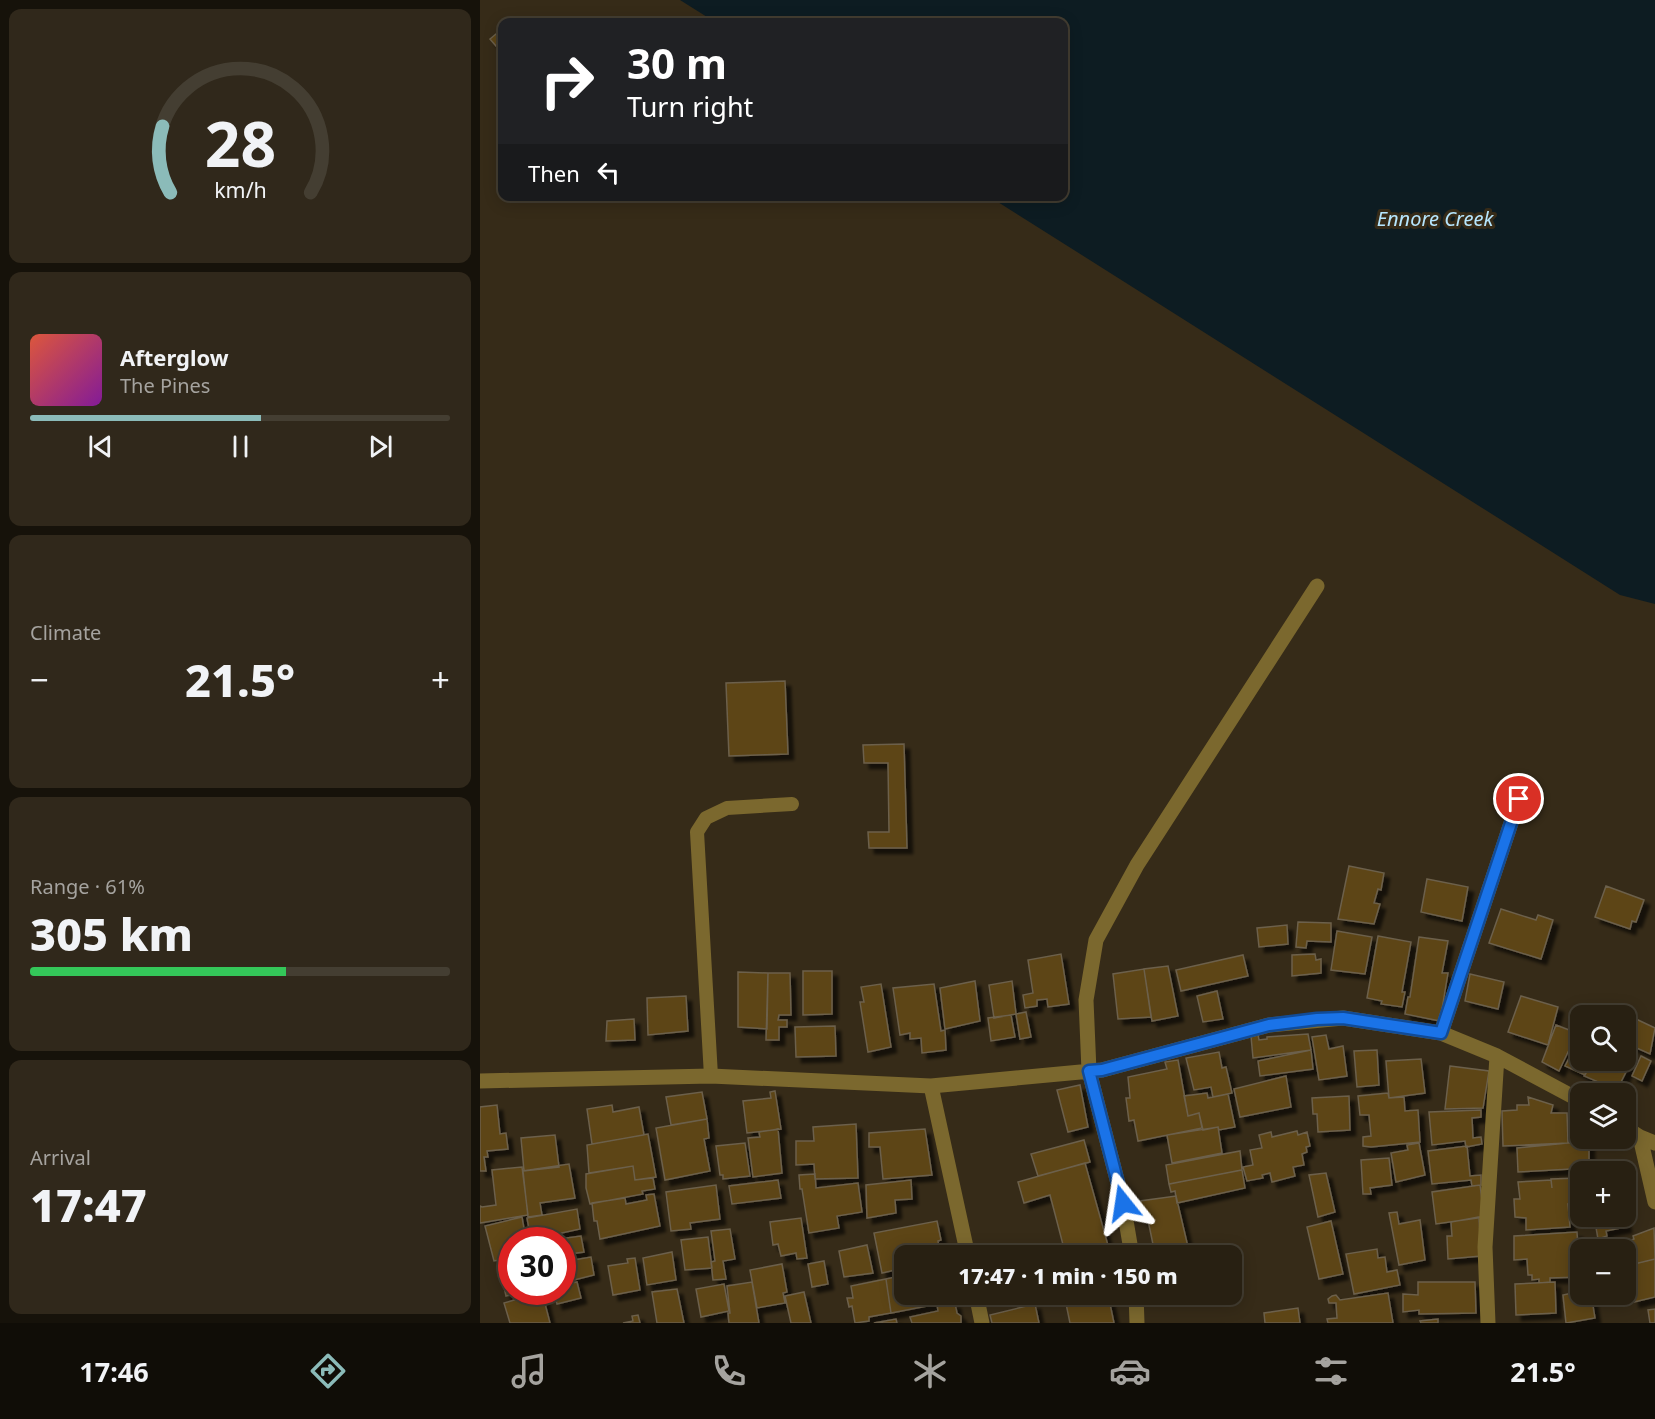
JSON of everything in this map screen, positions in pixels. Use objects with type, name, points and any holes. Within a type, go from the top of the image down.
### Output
[{"type":"street","points":[[1130,1245],[1123,1203],[1089,1071],[1086,1000],[1096,940],[1137,865],[1317,586]]},
{"type":"street","points":[[1441,1033],[1519,799]]},
{"type":"street","points":[[480,1082],[711,1076],[931,1086],[1102,1070],[1269,1025],[1343,1018],[1441,1033],[1497,1056],[1570,1095]]},
{"type":"street","points":[[1488,1323],[1485,1247],[1497,1056]]},
{"type":"street","points":[[931,1086],[966,1245]]},
{"type":"street","points":[[1648,1140],[1655,1202]]},
{"type":"street","points":[[978,1305],[982,1323]]},
{"type":"street","points":[[1136,1305],[1137,1323]]},
{"type":"lane","points":[[711,1076],[697,832],[705,818],[727,808],[792,804]]},
{"type":"water","name":"Ennore Creek","points":[[680,0],[1655,0],[1655,604],[1620,595],[996,201],[1068,201],[1068,18],[709,18]]},
{"type":"building","points":[[498,32],[498,48],[490,39]]},
{"type":"building","points":[[785,681],[788,754],[729,756],[726,683]]},
{"type":"building","points":[[904,744],[907,848],[869,848],[868,832],[889,832],[888,763],[864,763],[863,745]]},
{"type":"building","points":[[1349,866],[1384,873],[1381,890],[1378,889],[1374,903],[1380,904],[1374,924],[1338,919]]},
{"type":"building","points":[[1427,879],[1468,887],[1462,921],[1421,912]]},
{"type":"building","points":[[1606,886],[1644,900],[1636,922],[1632,921],[1630,929],[1595,917]]},
{"type":"building","points":[[1501,909],[1536,920],[1538,915],[1553,920],[1541,959],[1489,943]]},
{"type":"building","points":[[1298,922],[1331,923],[1331,942],[1307,941],[1306,948],[1296,947]]},
{"type":"building","points":[[1287,925],[1288,944],[1259,947],[1257,928]]},
{"type":"building","points":[[1337,931],[1372,937],[1365,974],[1331,970]]},
{"type":"building","points":[[1378,936],[1411,942],[1402,992],[1405,992],[1402,1007],[1381,1004],[1382,1001],[1367,998]]},
{"type":"building","points":[[1419,937],[1448,941],[1442,973],[1448,973],[1440,1021],[1405,1014],[1408,997],[1410,997]]},
{"type":"building","points":[[1061,954],[1069,1004],[1048,1007],[1047,999],[1037,1000],[1037,1006],[1025,1008],[1023,995],[1033,993],[1028,960]]},
{"type":"building","points":[[1315,954],[1316,960],[1321,959],[1321,973],[1292,976],[1292,955]]},
{"type":"building","points":[[1243,955],[1248,976],[1181,991],[1176,970]]},
{"type":"building","points":[[1168,966],[1178,1016],[1152,1021],[1144,969]]},
{"type":"building","points":[[1144,969],[1151,1017],[1118,1019],[1113,974]]},
{"type":"building","points":[[803,971],[832,971],[832,1014],[803,1015]]},
{"type":"building","points":[[738,972],[768,973],[767,1029],[738,1027]]},
{"type":"building","points":[[768,973],[790,973],[791,1015],[779,1015],[778,1020],[787,1020],[787,1027],[779,1027],[779,1040],[766,1040]]},
{"type":"building","points":[[1470,974],[1504,982],[1498,1009],[1465,1001]]},
{"type":"building","points":[[975,981],[980,1021],[945,1029],[940,988]]},
{"type":"building","points":[[1012,981],[1016,1014],[994,1018],[989,985]]},
{"type":"building","points":[[881,984],[891,1047],[868,1052],[860,1002],[864,1002],[861,987]]},
{"type":"building","points":[[934,984],[941,1031],[945,1030],[946,1050],[922,1053],[921,1038],[910,1039],[910,1033],[900,1035],[893,988]]},
{"type":"building","points":[[1217,991],[1223,1019],[1203,1022],[1197,996]]},
{"type":"building","points":[[686,996],[688,1031],[648,1035],[647,998]]},
{"type":"building","points":[[1521,996],[1558,1007],[1548,1045],[1508,1032]]},
{"type":"building","points":[[1026,1012],[1031,1037],[1020,1039],[1016,1014]]},
{"type":"building","points":[[1011,1015],[1015,1037],[991,1041],[988,1018]]},
{"type":"building","points":[[634,1019],[635,1040],[606,1041],[607,1021]]},
{"type":"building","points":[[1636,1019],[1655,1028],[1650,1054],[1636,1048]]},
{"type":"building","points":[[1556,1025],[1570,1030],[1570,1048],[1559,1071],[1542,1062]]},
{"type":"building","points":[[835,1026],[836,1056],[796,1057],[795,1027]]},
{"type":"building","points":[[1308,1034],[1311,1050],[1253,1058],[1251,1036],[1258,1035],[1259,1040],[1267,1039],[1267,1037]]},
{"type":"building","points":[[1326,1035],[1329,1049],[1343,1046],[1347,1076],[1319,1080],[1312,1037]]},
{"type":"building","points":[[1311,1050],[1313,1069],[1260,1076],[1258,1061]]},
{"type":"building","points":[[1377,1050],[1379,1085],[1357,1087],[1354,1051]]},
{"type":"building","points":[[1219,1052],[1222,1068],[1226,1067],[1232,1093],[1213,1097],[1211,1087],[1194,1090],[1186,1058]]},
{"type":"building","points":[[1570,1056],[1570,1068],[1565,1066]]},
{"type":"building","points":[[1641,1056],[1651,1061],[1642,1081],[1632,1076]]},
{"type":"building","points":[[1421,1059],[1425,1093],[1389,1098],[1386,1061]]},
{"type":"building","points":[[1178,1060],[1188,1116],[1199,1113],[1202,1128],[1138,1141],[1134,1120],[1129,1121],[1126,1098],[1130,1098],[1128,1077],[1167,1069],[1165,1062]]},
{"type":"building","points":[[1450,1066],[1489,1071],[1483,1108],[1445,1109]]},
{"type":"building","points":[[1587,1071],[1626,1071],[1620,1083],[1600,1083],[1584,1076]]},
{"type":"building","points":[[1286,1076],[1291,1107],[1240,1117],[1234,1089]]},
{"type":"building","points":[[1080,1085],[1088,1127],[1068,1132],[1057,1090]]},
{"type":"building","points":[[775,1091],[781,1129],[747,1133],[743,1101],[771,1098],[770,1092]]},
{"type":"building","points":[[702,1092],[707,1119],[671,1125],[666,1097]]},
{"type":"building","points":[[1207,1093],[1208,1098],[1228,1094],[1235,1127],[1203,1130],[1199,1113],[1188,1116],[1184,1096]]},
{"type":"building","points":[[1388,1093],[1389,1098],[1404,1097],[1405,1111],[1418,1110],[1420,1142],[1363,1146],[1363,1137],[1371,1136],[1369,1115],[1360,1115],[1358,1096]]},
{"type":"building","points":[[1349,1096],[1350,1130],[1318,1132],[1317,1114],[1313,1114],[1312,1098]]},
{"type":"building","points":[[1528,1097],[1553,1105],[1551,1113],[1567,1113],[1568,1143],[1503,1146],[1502,1111],[1517,1110],[1517,1105],[1529,1105]]},
{"type":"building","points":[[497,1105],[500,1134],[506,1133],[508,1149],[487,1151],[488,1157],[484,1157],[486,1171],[480,1171],[480,1107]]},
{"type":"building","points":[[612,1105],[613,1112],[639,1107],[644,1135],[592,1144],[587,1109]]},
{"type":"building","points":[[1481,1110],[1481,1117],[1472,1118],[1473,1138],[1481,1137],[1482,1144],[1466,1147],[1465,1141],[1432,1145],[1429,1112]]},
{"type":"building","points":[[707,1119],[709,1138],[704,1139],[710,1171],[665,1180],[656,1128]]},
{"type":"building","points":[[856,1124],[858,1178],[815,1179],[814,1164],[796,1165],[796,1141],[814,1141],[813,1127]]},
{"type":"building","points":[[1218,1127],[1222,1153],[1172,1163],[1167,1135]]},
{"type":"building","points":[[778,1129],[782,1173],[753,1177],[748,1138],[760,1137],[759,1132]]},
{"type":"building","points":[[925,1129],[932,1175],[883,1179],[880,1147],[869,1147],[869,1133]]},
{"type":"building","points":[[1297,1131],[1298,1135],[1307,1132],[1310,1146],[1306,1147],[1307,1152],[1302,1154],[1304,1165],[1293,1167],[1295,1176],[1272,1182],[1270,1173],[1262,1175],[1263,1178],[1247,1181],[1243,1167],[1253,1165],[1250,1150],[1262,1148],[1259,1135],[1271,1132],[1272,1137]]},
{"type":"building","points":[[648,1134],[656,1177],[635,1180],[633,1166],[589,1173],[587,1145]]},
{"type":"building","points":[[555,1135],[559,1167],[524,1171],[521,1138]]},
{"type":"building","points":[[1084,1140],[1090,1162],[1038,1176],[1031,1154]]},
{"type":"building","points":[[745,1143],[750,1176],[723,1179],[723,1175],[720,1175],[716,1146]]},
{"type":"building","points":[[1419,1143],[1425,1175],[1396,1182],[1391,1153],[1408,1150],[1407,1145]]},
{"type":"building","points":[[1570,1143],[1570,1149],[1589,1149],[1589,1161],[1570,1161],[1570,1169],[1518,1172],[1517,1148]]},
{"type":"building","points":[[1467,1146],[1470,1176],[1481,1175],[1481,1185],[1472,1186],[1471,1180],[1432,1184],[1428,1151]]},
{"type":"building","points":[[1240,1151],[1242,1170],[1169,1184],[1166,1165]]},
{"type":"building","points":[[1389,1158],[1392,1185],[1370,1188],[1371,1194],[1363,1194],[1361,1160]]},
{"type":"building","points":[[1085,1163],[1108,1245],[1063,1245],[1050,1195],[1024,1203],[1018,1182]]},
{"type":"building","points":[[569,1164],[575,1198],[540,1203],[542,1215],[528,1217],[523,1171]]},
{"type":"building","points":[[633,1166],[635,1180],[653,1178],[655,1189],[642,1191],[643,1194],[590,1204],[586,1188],[586,1174]]},
{"type":"building","points":[[522,1167],[528,1215],[480,1223],[480,1206],[496,1205],[492,1170]]},
{"type":"building","points":[[1242,1170],[1245,1188],[1177,1203],[1175,1191],[1171,1192],[1169,1184]]},
{"type":"building","points":[[1326,1173],[1335,1212],[1318,1217],[1309,1175]]},
{"type":"building","points":[[815,1174],[816,1188],[858,1183],[862,1212],[837,1216],[839,1228],[809,1233],[799,1175]]},
{"type":"building","points":[[1570,1178],[1570,1204],[1568,1204],[1570,1227],[1526,1230],[1526,1218],[1515,1217],[1514,1199],[1520,1199],[1518,1182],[1551,1180],[1552,1188],[1551,1179]]},
{"type":"building","points":[[778,1180],[781,1198],[732,1204],[729,1186]]},
{"type":"building","points":[[911,1180],[912,1199],[895,1200],[896,1213],[867,1218],[866,1185]]},
{"type":"building","points":[[716,1185],[720,1219],[690,1223],[691,1229],[671,1231],[666,1192]]},
{"type":"building","points":[[1480,1185],[1484,1217],[1436,1224],[1432,1192]]},
{"type":"building","points":[[654,1194],[660,1226],[600,1239],[597,1221],[594,1221],[592,1203],[625,1198],[626,1204],[647,1200],[646,1195]]},
{"type":"building","points":[[1176,1196],[1188,1245],[1153,1245],[1148,1220],[1143,1221],[1140,1201]]},
{"type":"building","points":[[577,1209],[580,1229],[576,1230],[576,1227],[529,1227],[527,1218]]},
{"type":"building","points":[[1397,1212],[1399,1224],[1420,1220],[1425,1260],[1399,1265],[1389,1213]]},
{"type":"building","points":[[522,1217],[524,1227],[498,1227],[498,1260],[494,1261],[485,1226]]},
{"type":"building","points":[[1479,1217],[1481,1256],[1448,1259],[1447,1236],[1452,1236],[1451,1222]]},
{"type":"building","points":[[801,1218],[807,1258],[797,1259],[796,1253],[781,1256],[778,1244],[773,1245],[770,1222]]},
{"type":"building","points":[[937,1221],[941,1240],[938,1241],[938,1245],[894,1245],[894,1270],[882,1273],[874,1233]]},
{"type":"building","points":[[1331,1221],[1343,1274],[1319,1279],[1307,1227]]},
{"type":"building","points":[[1596,1227],[1626,1227],[1606,1231],[1607,1236],[1598,1239]]},
{"type":"building","points":[[1654,1228],[1655,1259],[1636,1264],[1636,1239],[1633,1236]]},
{"type":"building","points":[[730,1229],[735,1259],[723,1261],[726,1279],[713,1280],[711,1262],[715,1261],[711,1231]]},
{"type":"building","points":[[1577,1232],[1577,1239],[1570,1239],[1570,1277],[1550,1278],[1550,1282],[1539,1283],[1539,1279],[1532,1280],[1532,1275],[1528,1275],[1527,1259],[1514,1260],[1514,1236]]},
{"type":"building","points":[[581,1236],[584,1252],[576,1253],[576,1237]]},
{"type":"building","points":[[708,1237],[712,1268],[685,1270],[681,1240]]},
{"type":"building","points":[[867,1245],[873,1273],[844,1277],[839,1251]]},
{"type":"building","points":[[1377,1249],[1378,1258],[1385,1257],[1387,1272],[1397,1270],[1400,1285],[1354,1294],[1346,1254]]},
{"type":"building","points":[[672,1252],[676,1280],[647,1285],[643,1258]]},
{"type":"building","points":[[591,1257],[594,1275],[576,1280],[576,1260]]},
{"type":"building","points":[[635,1258],[640,1290],[613,1295],[608,1266],[628,1263],[627,1259]]},
{"type":"building","points":[[1655,1259],[1655,1297],[1636,1302],[1636,1264]]},
{"type":"building","points":[[824,1261],[828,1284],[812,1287],[808,1264]]},
{"type":"building","points":[[782,1264],[787,1292],[783,1293],[785,1303],[757,1308],[750,1270]]},
{"type":"building","points":[[894,1277],[894,1305],[932,1305],[891,1313],[886,1279]]},
{"type":"building","points":[[886,1279],[891,1313],[869,1317],[869,1321],[855,1323],[852,1306],[849,1307],[847,1298],[853,1298],[851,1286]]},
{"type":"building","points":[[576,1282],[581,1298],[576,1299]]},
{"type":"building","points":[[752,1282],[759,1323],[729,1323],[727,1286]]},
{"type":"building","points":[[1418,1282],[1475,1282],[1476,1313],[1419,1314],[1419,1310],[1403,1312],[1403,1294],[1418,1295]]},
{"type":"building","points":[[1555,1282],[1556,1313],[1516,1315],[1515,1284]]},
{"type":"building","points":[[724,1284],[729,1311],[701,1317],[696,1289]]},
{"type":"building","points":[[677,1289],[684,1323],[657,1323],[652,1292]]},
{"type":"building","points":[[804,1292],[811,1323],[791,1323],[785,1296]]},
{"type":"building","points":[[1388,1293],[1393,1323],[1328,1323],[1327,1319],[1337,1318],[1336,1303],[1329,1303],[1328,1299],[1332,1296],[1336,1295],[1340,1300]]},
{"type":"building","points":[[1570,1293],[1570,1305],[1593,1305],[1595,1318],[1566,1323],[1563,1295]]},
{"type":"building","points":[[505,1305],[545,1305],[550,1323],[510,1323]]},
{"type":"building","points":[[937,1305],[955,1305],[957,1313],[961,1316],[961,1323],[912,1323],[910,1317],[938,1311]]},
{"type":"building","points":[[1035,1305],[1039,1323],[992,1323],[990,1315]]},
{"type":"building","points":[[1066,1305],[1110,1305],[1114,1323],[1070,1323]]},
{"type":"building","points":[[1298,1308],[1300,1323],[1265,1323],[1264,1313]]},
{"type":"building","points":[[1655,1309],[1655,1323],[1650,1323],[1648,1310]]},
{"type":"building","points":[[638,1315],[640,1323],[623,1323],[633,1321],[632,1316]]},
{"type":"building","points":[[896,1319],[897,1323],[874,1323]]},
{"type":"building","points":[[1438,1319],[1438,1323],[1421,1323],[1420,1321]]},
{"type":"route","points":[[1123,1203],[1089,1071],[1102,1070],[1269,1025],[1317,1019],[1343,1018],[1441,1033],[1519,799]]}]
